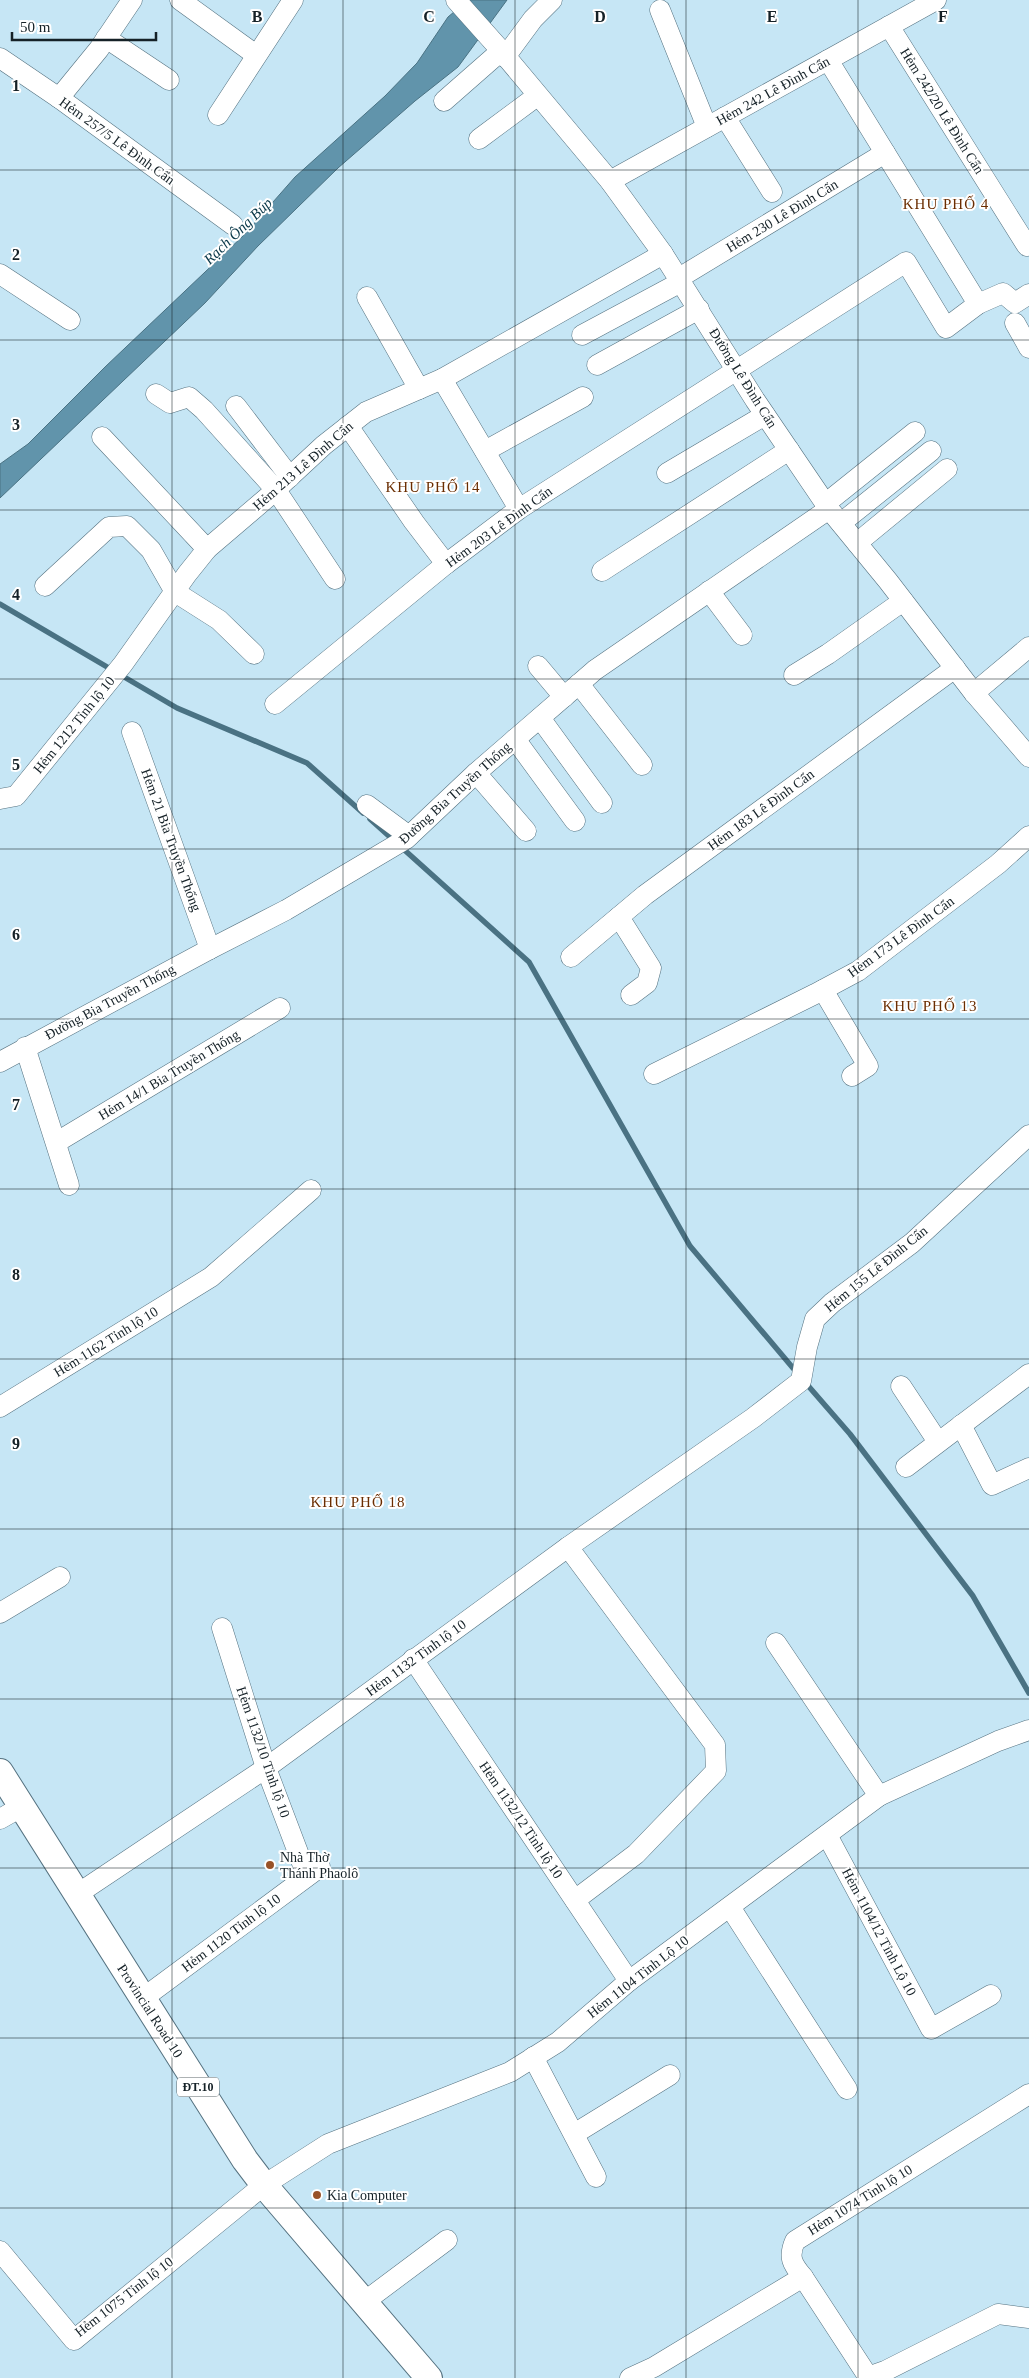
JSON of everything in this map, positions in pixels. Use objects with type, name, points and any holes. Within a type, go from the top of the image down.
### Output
[{"type":"main road","name":"Provincial Road 10","points":[[0,1772],[11,1813],[76,1895],[245,2160],[264,2185],[429,2378]]},
{"type":"street","points":[[59,98],[106,38],[132,0]]},
{"type":"street","points":[[180,0],[256,55]]},
{"type":"street","points":[[218,114],[293,0]]},
{"type":"street","points":[[444,101],[501,51],[552,0]]},
{"type":"street","name":"Hẻm 242 Lê Đình Cẩn","points":[[610,181],[936,0]]},
{"type":"street","name":"Đường Lê Đình Cẩn","points":[[458,3],[501,51],[610,181],[663,254],[765,415],[831,512],[974,693],[1029,757]]},
{"type":"street","points":[[660,10],[707,128]]},
{"type":"street","name":"Hẻm 242/20 Lê Đình Cẩn","points":[[889,26],[1027,246]]},
{"type":"street","points":[[106,38],[169,80]]},
{"type":"street","name":"Hẻm 257/5 Lê Đình Cẩn","points":[[0,58],[59,98],[233,225]]},
{"type":"street","points":[[828,60],[978,304],[1003,293],[1015,303],[1029,294]]},
{"type":"street","points":[[479,139],[537,96]]},
{"type":"street","points":[[725,117],[772,192]]},
{"type":"street","name":"Hẻm 230 Lê Đình Cẩn","points":[[582,335],[680,280],[885,153]]},
{"type":"street","name":"Hẻm 213 Lê Đình Cẩn","points":[[123,664],[207,549],[366,412],[442,379],[663,254]]},
{"type":"street","name":"Hẻm 203 Lê Đình Cẩn","points":[[275,704],[446,564],[519,509],[906,262],[946,328],[978,304]]},
{"type":"street","points":[[0,274],[70,320]]},
{"type":"street","points":[[367,297],[419,389]]},
{"type":"street","points":[[597,365],[699,309]]},
{"type":"street","points":[[1015,324],[1029,348]]},
{"type":"street","points":[[442,379],[519,509]]},
{"type":"street","points":[[156,394],[170,402],[190,397],[283,484]]},
{"type":"street","points":[[485,451],[583,397]]},
{"type":"street","points":[[236,406],[283,484],[335,579]]},
{"type":"street","points":[[667,473],[765,415]]},
{"type":"street","points":[[348,426],[414,522],[446,564]]},
{"type":"street","points":[[831,512],[915,432]]},
{"type":"street","points":[[102,437],[207,549]]},
{"type":"street","points":[[602,571],[789,450]]},
{"type":"street","points":[[831,512],[931,451]]},
{"type":"street","points":[[857,543],[948,469]]},
{"type":"street","name":"Đường Bia Truyền Thống","points":[[0,1062],[210,948],[286,910],[408,838],[476,773],[595,670],[709,591],[831,512]]},
{"type":"street","points":[[45,586],[109,527],[127,526],[151,550],[175,592],[219,620],[254,654]]},
{"type":"street","points":[[709,591],[742,635]]},
{"type":"street","points":[[794,675],[828,654],[902,601]]},
{"type":"street","points":[[974,693],[1029,647]]},
{"type":"street","name":"Hẻm 1212 Tỉnh lộ 10","points":[[0,800],[16,796],[123,664]]},
{"type":"street","points":[[538,666],[564,697]]},
{"type":"street","name":"Hẻm 183 Lê Đình Cẩn","points":[[571,957],[645,895],[955,668]]},
{"type":"street","points":[[579,684],[642,765]]},
{"type":"street","points":[[540,718],[602,804]]},
{"type":"street","name":"Hẻm 21 Bia Truyền Thống","points":[[132,732],[210,948]]},
{"type":"street","points":[[514,739],[575,821]]},
{"type":"street","points":[[476,773],[526,831]]},
{"type":"street","points":[[367,805],[408,838]]},
{"type":"street","name":"Hẻm 173 Lê Đình Cẩn","points":[[654,1074],[858,971],[998,864],[1029,836]]},
{"type":"street","points":[[618,917],[651,968],[647,983],[632,995]]},
{"type":"street","points":[[823,990],[868,1066],[852,1076]]},
{"type":"street","name":"Hẻm 14/1 Bia Truyền Thống","points":[[57,1142],[280,1008]]},
{"type":"street","points":[[25,1047],[57,1142],[69,1185]]},
{"type":"street","name":"Hẻm 155 Lê Đình Cẩn","points":[[754,1418],[801,1381],[807,1347],[815,1319],[832,1303],[912,1243],[1019,1142],[1029,1135]]},
{"type":"street","name":"Hẻm 1162 Tỉnh lộ 10","points":[[0,1407],[211,1277],[311,1190]]},
{"type":"street","points":[[906,1466],[1029,1374]]},
{"type":"street","points":[[901,1386],[938,1442]]},
{"type":"street","name":"Hẻm 1132 Tỉnh lộ 10","points":[[76,1895],[266,1768],[568,1547],[754,1418]]},
{"type":"street","points":[[961,1424],[992,1485],[1029,1468]]},
{"type":"street","points":[[568,1547],[715,1746],[716,1771],[636,1854],[575,1900]]},
{"type":"street","points":[[0,1613],[60,1577]]},
{"type":"street","name":"Hẻm 1132/10 Tỉnh lộ 10","points":[[222,1628],[266,1768],[313,1872]]},
{"type":"street","points":[[776,1643],[879,1796]]},
{"type":"street","name":"Hẻm 1132/12 Tỉnh lộ 10","points":[[414,1659],[629,1981]]},
{"type":"street","name":"Hẻm 1104 Tỉnh Lộ 10","points":[[264,2185],[328,2144],[510,2072],[558,2042],[629,1981],[879,1796],[998,1741],[1029,1730]]},
{"type":"street","name":"Hẻm 1104/12 Tỉnh Lộ 10","points":[[827,1835],[930,2029],[991,1995]]},
{"type":"street","name":"Hẻm 1120 Tỉnh lộ 10","points":[[142,1999],[313,1872]]},
{"type":"street","points":[[730,1907],[847,2089]]},
{"type":"street","points":[[533,2058],[596,2177]]},
{"type":"street","points":[[574,2134],[670,2075]]},
{"type":"street","name":"Hẻm 1074 Tỉnh lộ 10","points":[[869,2377],[803,2277],[791,2262],[791,2251],[795,2240],[1029,2094]]},
{"type":"street","name":"Hẻm 1075 Tỉnh lộ 10","points":[[0,2251],[74,2340],[264,2185]]},
{"type":"street","points":[[364,2302],[447,2240]]},
{"type":"street","points":[[630,2378],[657,2372],[803,2277]]},
{"type":"street","points":[[869,2377],[885,2371],[998,2314],[1029,2318]]},
{"type":"water","name":"Rạch Ông Búp","points":[[468,0],[507,0],[458,67],[415,101],[338,168],[258,246],[205,303],[0,498],[0,464],[28,444],[105,367],[244,235],[295,177],[385,96],[417,63],[448,17]]},
{"type":"waterway","points":[[0,604],[177,708],[307,763],[363,813]]},
{"type":"waterway","points":[[370,819],[529,962],[690,1246],[798,1374]]},
{"type":"waterway","points":[[804,1381],[850,1434],[973,1596],[1029,1693]]},
{"type":"place","name":"Nhà Thờ Thánh Phaolô","points":[[270,1865]]},
{"type":"place","name":"Kia Computer","points":[[317,2195]]},
{"type":"district","name":"KHU PHỐ 4","points":[[946,204]]},
{"type":"district","name":"KHU PHỐ 14","points":[[433,487]]},
{"type":"district","name":"KHU PHỐ 13","points":[[930,1006]]},
{"type":"district","name":"KHU PHỐ 18","points":[[358,1502]]}]
